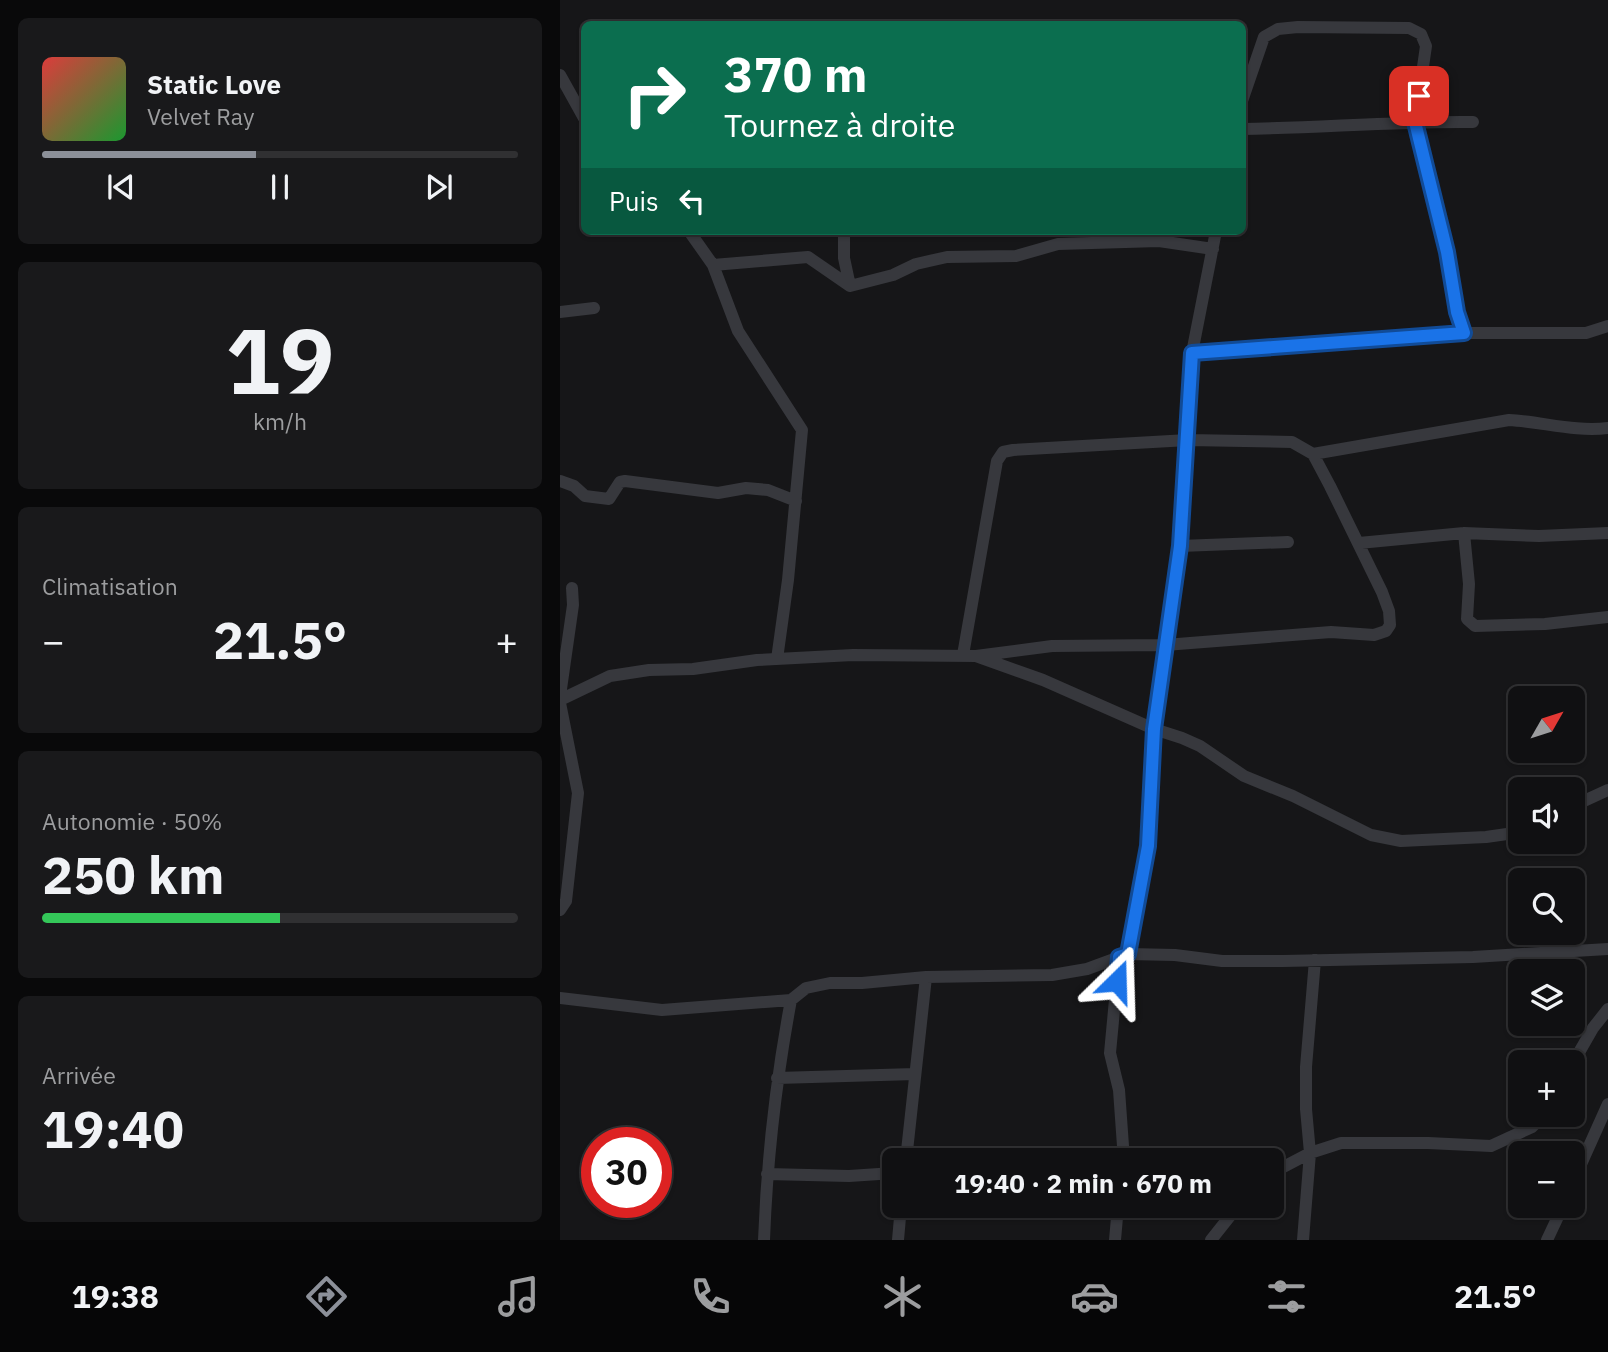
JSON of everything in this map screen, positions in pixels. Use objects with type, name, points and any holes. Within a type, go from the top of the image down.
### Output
[{"type":"street","points":[[1246,89],[1264,37],[1278,29],[1409,28],[1420,34],[1426,46],[1415,122],[1464,333]]},
{"type":"street","points":[[560,75],[581,113]]},
{"type":"street","points":[[1246,130],[1472,122]]},
{"type":"street","points":[[692,235],[713,265],[738,331],[802,430],[777,659]]},
{"type":"street","points":[[844,235],[844,258],[850,286]]},
{"type":"street","points":[[1123,1148],[1119,1090],[1110,1053],[1124,955],[1148,846],[1154,729],[1180,546],[1192,353],[1215,235]]},
{"type":"street","points":[[713,265],[808,257],[850,286],[893,275],[916,264],[947,257],[1016,256],[1058,244],[1159,241],[1213,249]]},
{"type":"street","points":[[560,312],[594,309]]},
{"type":"street","points":[[1192,353],[1464,333],[1586,333],[1608,326]]},
{"type":"street","points":[[1312,454],[1509,420],[1562,427],[1608,428]]},
{"type":"street","points":[[560,699],[610,676],[777,659],[853,654],[969,656],[1052,646],[1165,645],[1331,632],[1374,635],[1386,631],[1390,625],[1389,611],[1359,543],[1312,454],[1292,442],[1188,440],[1013,450],[1003,452],[997,461],[969,656]]},
{"type":"street","points":[[560,481],[574,486],[585,496],[609,499],[620,482],[625,481],[718,493],[746,488],[768,489],[796,500]]},
{"type":"street","points":[[1359,543],[1464,533],[1539,536],[1608,533]]},
{"type":"street","points":[[1464,533],[1468,584],[1467,619],[1475,626],[1545,624],[1608,617]]},
{"type":"street","points":[[1180,546],[1289,542]]},
{"type":"street","points":[[560,910],[566,901],[578,793],[560,699],[573,605],[572,588]]},
{"type":"street","points":[[969,656],[1043,680],[1154,729],[1200,746],[1244,776],[1293,796],[1371,835],[1401,841],[1508,834]]},
{"type":"street","points":[[1585,801],[1608,790]]},
{"type":"street","points":[[560,999],[662,1010],[791,1000],[806,988],[830,983],[926,977],[1052,975],[1087,969],[1124,955],[1175,955],[1222,961],[1315,960],[1473,957],[1608,949]]},
{"type":"street","points":[[1303,1240],[1310,1153],[1306,1068],[1315,960]]},
{"type":"street","points":[[907,1148],[926,977]]},
{"type":"street","points":[[764,1240],[767,1174],[777,1078],[791,1000]]},
{"type":"street","points":[[1580,1050],[1608,1009]]},
{"type":"street","points":[[777,1078],[915,1074]]},
{"type":"street","points":[[1585,1159],[1605,1121],[1608,1104]]},
{"type":"street","points":[[1284,1167],[1310,1153],[1341,1143],[1491,1146],[1532,1127]]},
{"type":"street","points":[[767,1174],[849,1176],[882,1174]]},
{"type":"street","points":[[898,1240],[900,1218]]},
{"type":"street","points":[[1115,1240],[1117,1218]]},
{"type":"street","points":[[1211,1240],[1228,1218]]},
{"type":"street","points":[[1547,1240],[1557,1218]]},
{"type":"route","points":[[1117,981],[1119,957],[1128,954],[1148,846],[1154,729],[1180,546],[1192,353],[1464,333],[1415,122],[1419,96]]}]
